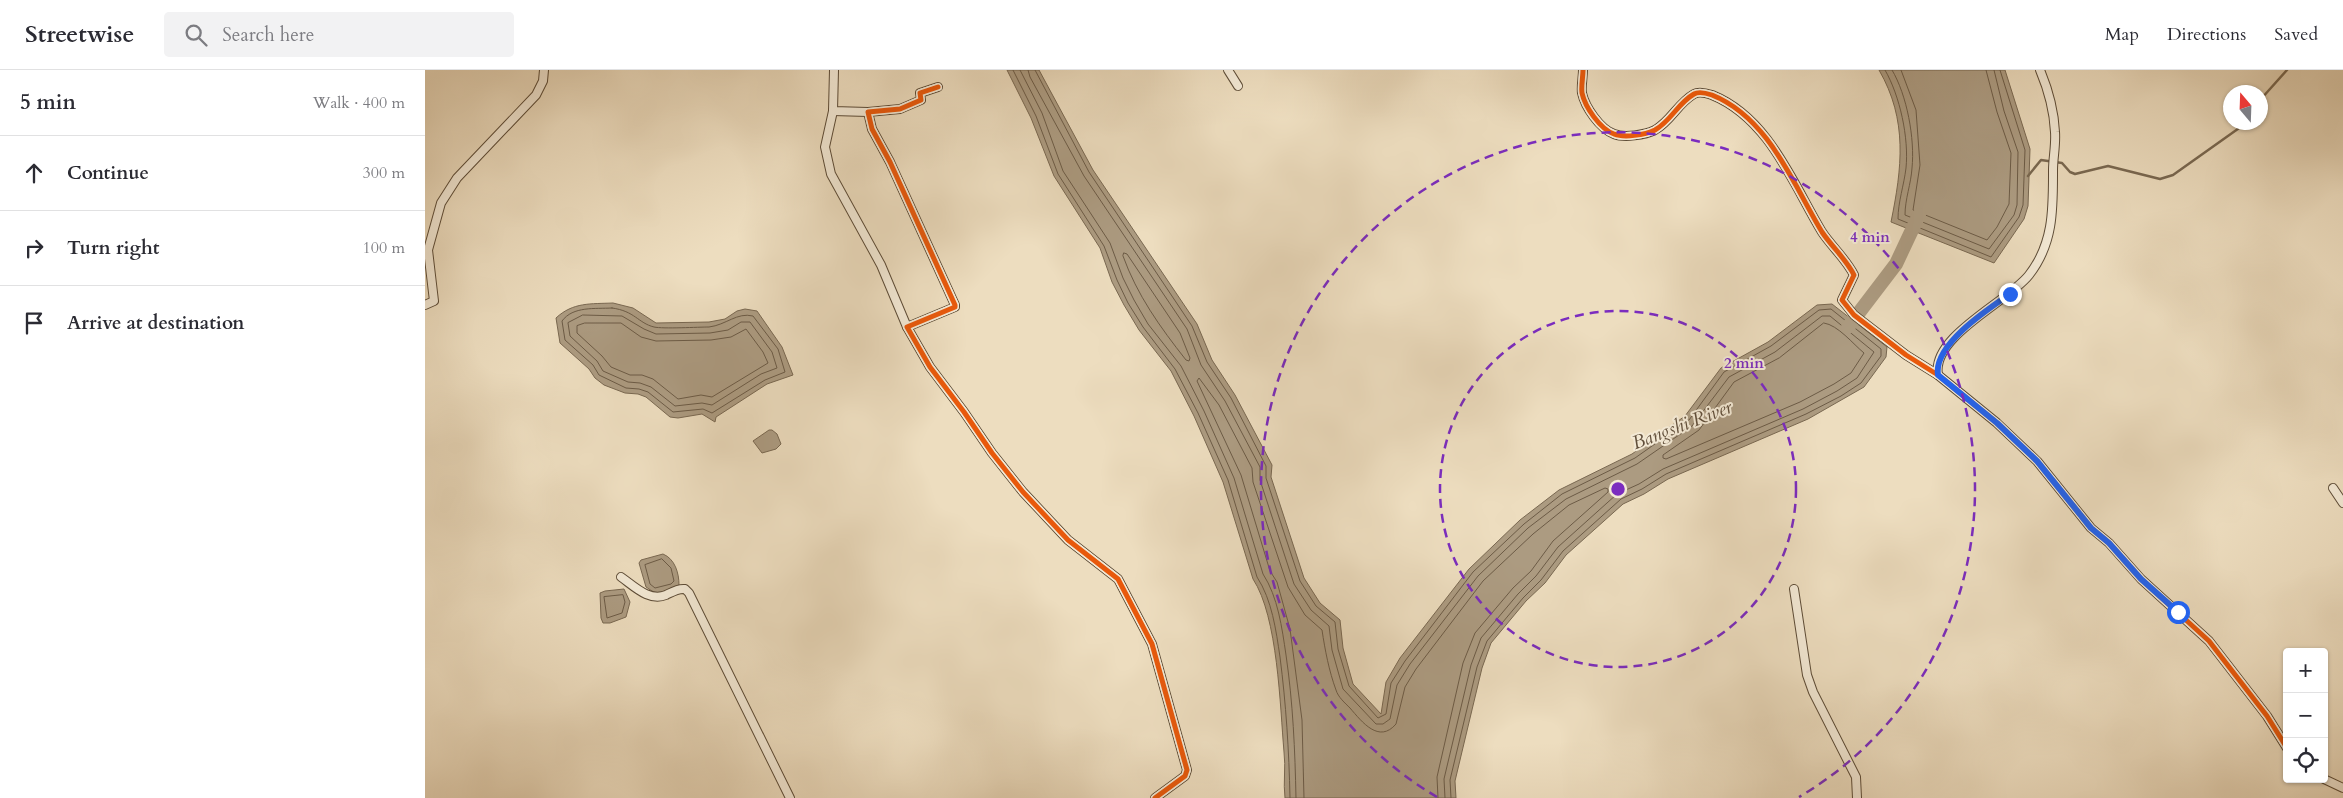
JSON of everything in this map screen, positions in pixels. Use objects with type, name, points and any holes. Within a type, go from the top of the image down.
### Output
[{"type":"street","points":[[425,305],[434,301],[428,250],[441,202],[457,178],[536,96],[543,82],[544,70]]},
{"type":"street","points":[[834,70],[833,111],[825,147],[831,174],[881,265],[907,327],[944,387],[965,412],[992,453],[1023,492],[1068,540],[1118,579],[1152,644],[1187,770],[1185,776],[1155,798]]},
{"type":"street","points":[[1228,70],[1238,86]]},
{"type":"street","points":[[1583,70],[1582,92],[1587,105],[1604,127],[1615,135],[1637,135],[1653,131],[1667,122],[1685,100],[1700,92],[1712,95],[1755,125],[1793,180],[1824,235],[1854,275],[1853,281],[1842,300],[1858,318],[1906,355],[1938,375],[2012,436],[2037,461],[2091,528],[2109,543],[2141,579],[2209,641],[2267,716],[2283,742]]},
{"type":"street","points":[[1938,375],[1937,363],[1945,349],[1980,315],[2028,277],[2038,261],[2051,226],[2055,133],[2051,103],[2040,70]]},
{"type":"street","points":[[833,111],[869,112],[904,108],[921,100],[921,93],[938,87]]},
{"type":"street","points":[[869,112],[872,129],[890,162],[955,305],[955,307],[907,327]]},
{"type":"street","points":[[2333,488],[2343,503]]},
{"type":"street","points":[[621,578],[649,596],[663,596],[681,588],[689,593],[790,798]]},
{"type":"street","points":[[1794,590],[1807,675],[1813,692],[1856,777],[1857,798]]},
{"type":"street","points":[[2328,781],[2343,788]]},
{"type":"water","points":[[1007,70],[1039,70],[1093,170],[1197,324],[1212,360],[1235,395],[1272,465],[1271,477],[1304,578],[1320,603],[1340,620],[1343,648],[1353,684],[1381,714],[1386,682],[1400,658],[1469,569],[1520,520],[1559,490],[1632,454],[1685,416],[1721,368],[1768,342],[1817,305],[1832,304],[1887,347],[1886,357],[1864,387],[1808,419],[1668,479],[1623,504],[1566,555],[1545,583],[1526,601],[1491,643],[1482,668],[1455,781],[1456,798],[1285,798],[1285,758],[1273,638],[1268,616],[1253,579],[1223,482],[1194,416],[1171,371],[1139,330],[1124,305],[1112,282],[1100,248],[1054,176],[1031,118]]},
{"type":"water","points":[[1879,70],[2005,70],[2030,149],[2028,206],[2024,219],[1994,263],[1891,222],[1898,182],[1900,144],[1895,107]]},
{"type":"water","points":[[613,303],[633,308],[656,323],[709,322],[725,319],[737,311],[745,309],[757,311],[782,347],[793,375],[767,384],[716,417],[715,422],[702,414],[678,418],[670,417],[646,397],[625,393],[604,385],[560,343],[556,318],[562,313],[576,306]]},
{"type":"water","points":[[769,430],[777,434],[781,444],[776,449],[762,453],[753,441]]},
{"type":"water","points":[[663,554],[671,559],[678,576],[679,585],[674,589],[655,593],[646,587],[639,563],[641,560]]},
{"type":"water","points":[[624,589],[630,602],[626,617],[610,623],[603,623],[600,593]]},
{"type":"waterway","points":[[2268,91],[2287,70]]},
{"type":"waterway","points":[[2028,176],[2041,160],[2062,163],[2070,172],[2075,174],[2108,166],[2160,179],[2173,175],[2236,130]]},
{"type":"waterway","name":"Bangshi River","points":[[1848,327],[1896,264],[1919,215]]},
{"type":"cycle path","points":[[1583,70],[1582,93],[1586,105],[1599,123],[1614,134],[1623,136],[1635,135],[1655,130],[1666,122],[1688,98],[1698,93],[1712,95],[1732,106],[1749,119],[1778,154],[1822,232],[1854,275],[1842,300],[1854,315],[1906,355],[1938,375],[1997,423],[2037,461],[2091,528],[2109,543],[2141,579],[2209,641],[2267,716],[2283,742]]},
{"type":"cycle path","points":[[938,87],[920,93],[921,100],[900,109],[868,112],[872,129],[890,162],[955,305],[955,307],[907,327],[930,367],[992,453],[1023,492],[1068,540],[1118,579],[1152,644],[1187,770],[1185,776],[1155,798]]},
{"type":"route","points":[[2010,294],[1980,315],[1945,349],[1937,363],[1938,375],[2012,436],[2037,461],[2091,528],[2124,558],[2141,579],[2178,612]]}]
